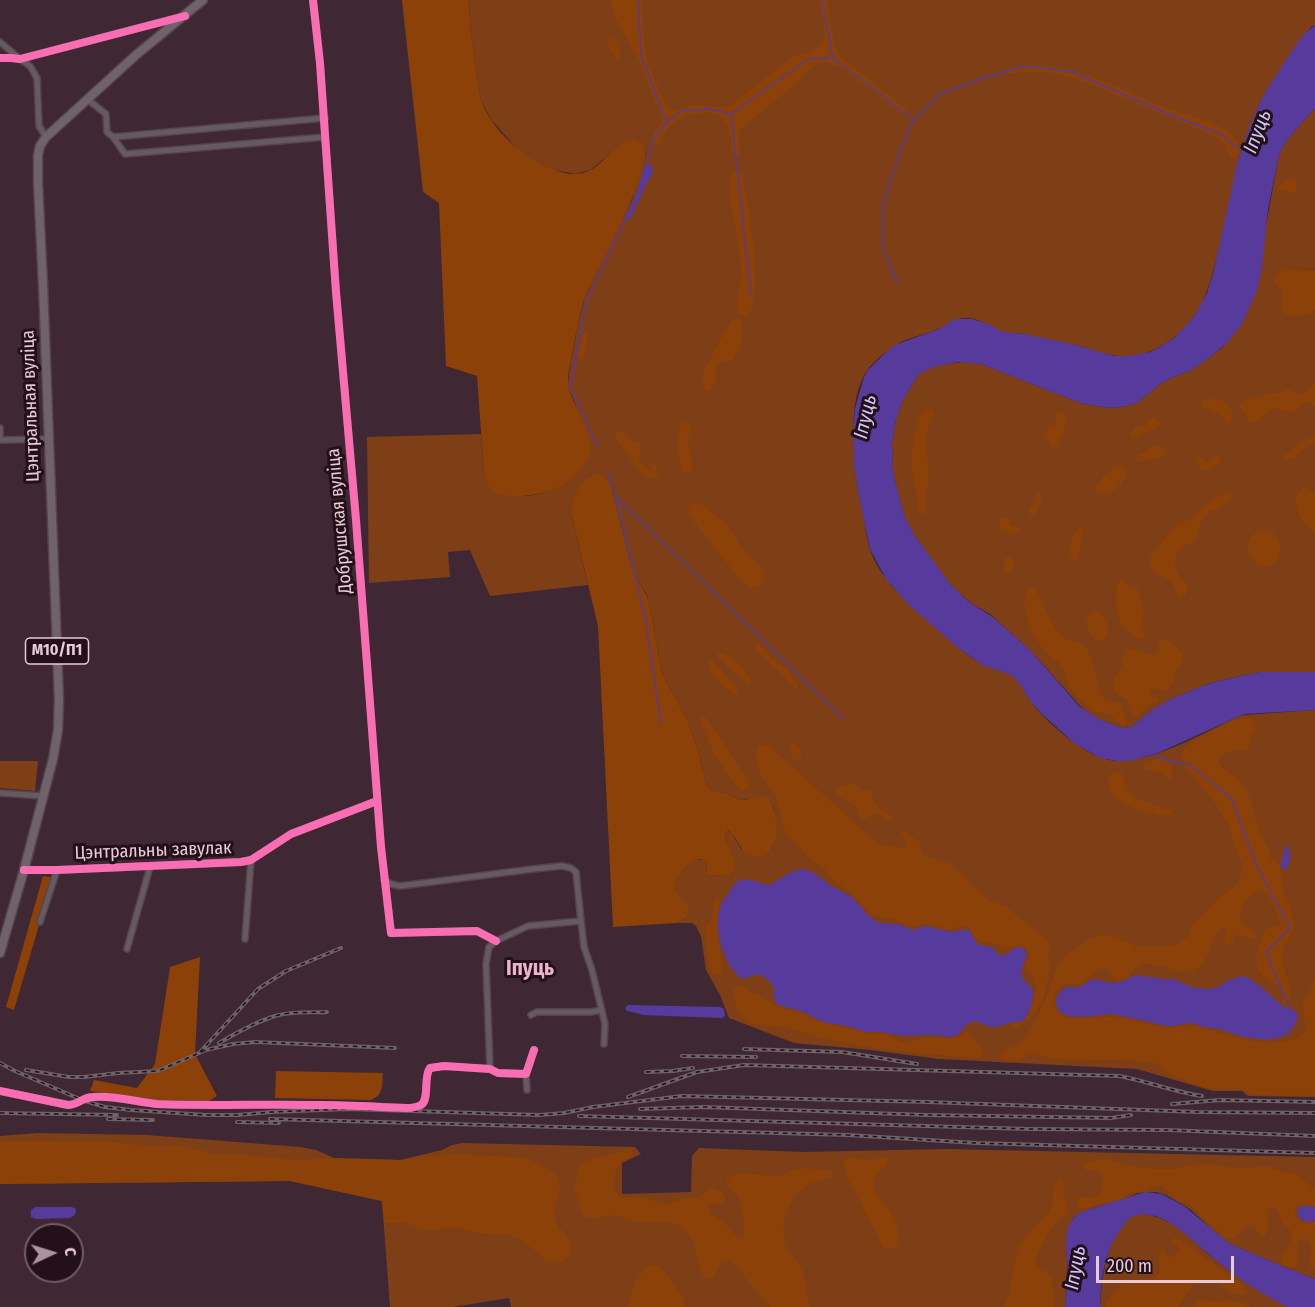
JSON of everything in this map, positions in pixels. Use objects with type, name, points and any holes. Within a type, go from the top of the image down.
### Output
[{"type":"main road","points":[[46,137],[136,55],[203,0]]},
{"type":"main road","name":"Цэнтральная вуліца","points":[[45,796],[58,730],[59,700],[38,183],[38,155],[40,146],[46,137]]},
{"type":"main road","name":"М10/П1","points":[[0,952],[45,796]]},
{"type":"street","name":"Добрушская вуліца","points":[[313,0],[325,118],[336,292],[377,801],[391,933],[477,931],[496,941]]},
{"type":"street","points":[[0,58],[20,59],[184,16]]},
{"type":"street","points":[[0,42],[30,66],[37,78],[39,126],[46,137]]},
{"type":"street","points":[[87,99],[106,114],[106,132],[113,137],[125,154],[325,137]]},
{"type":"street","points":[[113,137],[325,118]]},
{"type":"street","points":[[0,428],[0,437],[49,439]]},
{"type":"street","points":[[0,793],[45,796]]},
{"type":"street","name":"Цэнтральны завулак","points":[[24,870],[241,862],[251,860],[291,834],[377,801]]},
{"type":"street","points":[[245,939],[251,860]]},
{"type":"street","points":[[384,880],[400,886],[562,866],[571,868],[576,872],[584,947],[605,1024],[604,1044]]},
{"type":"street","name":"Цэнтральны завулак","points":[[127,949],[150,867]]},
{"type":"street","points":[[40,922],[57,870]]},
{"type":"street","points":[[490,1069],[486,958],[489,947],[496,941],[528,926],[581,921]]},
{"type":"street","points":[[531,1015],[537,1012],[602,1010]]},
{"type":"street","points":[[527,1090],[526,1074],[534,1050]]},
{"type":"street","points":[[0,1091],[68,1105],[78,1104],[82,1100],[96,1096],[156,1104],[406,1108],[420,1106],[423,1103],[427,1072],[430,1068],[444,1066],[526,1074]]},
{"type":"shaded area","points":[[402,0],[469,0],[471,35],[481,101],[500,132],[528,156],[559,171],[576,174],[591,170],[629,140],[637,140],[645,148],[640,178],[632,199],[586,294],[568,378],[572,397],[589,433],[590,451],[587,460],[578,472],[551,491],[508,496],[494,492],[490,488],[484,473],[477,376],[446,366],[439,203],[423,192]]},
{"type":"shaded area","points":[[469,0],[1315,0],[1315,25],[1311,27],[1269,86],[1242,147],[1210,283],[1199,308],[1183,329],[1162,346],[1137,355],[1124,356],[1024,334],[1006,333],[973,319],[957,319],[935,330],[901,342],[872,365],[863,377],[855,407],[854,457],[868,543],[878,568],[886,579],[904,599],[962,650],[984,665],[1013,676],[1045,718],[1065,736],[1088,751],[1109,760],[1124,761],[1157,754],[1244,715],[1315,710],[1315,1097],[1248,1096],[1242,1091],[1213,1091],[1137,1069],[939,1059],[794,1043],[729,1018],[720,995],[706,970],[701,936],[696,926],[692,923],[676,923],[686,918],[674,887],[678,877],[694,861],[704,860],[707,863],[706,869],[715,876],[733,873],[735,862],[725,838],[726,831],[732,833],[741,849],[772,849],[776,832],[773,806],[758,796],[740,800],[709,788],[687,719],[661,670],[649,601],[633,572],[612,489],[608,482],[600,475],[589,477],[571,513],[588,585],[490,596],[470,550],[448,552],[450,577],[369,583],[367,437],[481,434],[484,473],[489,487],[516,496],[538,494],[557,487],[566,482],[580,467],[589,450],[590,439],[568,386],[578,324],[586,294],[632,200],[646,153],[626,141],[590,170],[575,174],[555,170],[531,159],[516,148],[491,119],[481,101],[471,35]]},
{"type":"shaded area","points":[[610,0],[642,0],[648,64],[671,111],[690,106],[730,106],[791,58],[819,47],[824,38],[824,32],[819,0],[827,0],[834,44],[840,56],[907,111],[904,114],[900,112],[840,67],[826,62],[817,64],[809,70],[741,129],[738,156],[732,153],[727,124],[720,116],[714,114],[699,113],[677,120],[668,129],[660,144],[655,144],[652,142],[652,137],[660,126],[661,117],[638,59],[616,19]]},
{"type":"shaded area","points":[[611,37],[616,41],[621,54],[619,59],[615,58],[608,45],[607,39]]},
{"type":"shaded area","points":[[1028,65],[1066,69],[1084,74],[1172,110],[1215,124],[1233,136],[1238,145],[1238,155],[1231,158],[1224,144],[1212,135],[1086,83],[1042,72],[1010,74],[1007,72],[1010,68]]},
{"type":"shaded area","points":[[1315,108],[1315,672],[1260,672],[1217,681],[1167,701],[1132,726],[1119,727],[1084,710],[1030,650],[990,614],[972,604],[944,577],[905,518],[893,472],[892,443],[896,419],[903,400],[919,374],[938,365],[964,362],[981,364],[1083,404],[1110,408],[1137,403],[1159,385],[1190,371],[1210,357],[1223,347],[1242,324],[1266,226],[1279,155],[1290,136]]},
{"type":"shaded area","points":[[736,171],[741,172],[743,176],[754,250],[755,292],[752,308],[746,317],[739,314],[738,309],[740,261],[729,186],[731,175]]},
{"type":"shaded area","points":[[1289,178],[1295,181],[1296,194],[1278,189],[1278,185]]},
{"type":"shaded area","points":[[1285,270],[1315,271],[1315,311],[1296,317],[1291,317],[1284,312],[1282,293],[1275,281],[1276,275]]},
{"type":"shaded area","points":[[735,318],[740,320],[742,330],[738,351],[733,360],[718,363],[713,388],[711,391],[706,390],[703,385],[703,372],[731,321]]},
{"type":"shaded area","points":[[583,332],[587,333],[587,343],[583,360],[581,360],[578,355]]},
{"type":"shaded area","points":[[1315,382],[1315,406],[1305,402],[1291,413],[1279,409],[1271,410],[1255,423],[1250,423],[1240,408],[1240,404],[1247,399],[1280,393],[1287,389],[1300,395]]},
{"type":"shaded area","points":[[1215,398],[1223,401],[1231,411],[1233,416],[1231,424],[1227,423],[1220,414],[1201,406],[1203,401]]},
{"type":"shaded area","points":[[926,409],[932,409],[934,414],[926,438],[929,479],[926,509],[921,515],[918,511],[913,478],[912,451],[918,423]]},
{"type":"shaded area","points":[[1055,412],[1062,413],[1067,420],[1064,431],[1054,448],[1051,447],[1045,434],[1047,428],[1056,424]]},
{"type":"shaded area","points":[[1150,418],[1157,419],[1160,426],[1137,437],[1131,437],[1130,434],[1135,428],[1145,425]]},
{"type":"shaded area","points":[[685,421],[691,428],[688,443],[693,464],[692,472],[687,474],[684,473],[678,455],[679,432]]},
{"type":"shaded area","points":[[618,431],[624,432],[630,440],[639,443],[640,461],[650,471],[652,469],[650,463],[654,463],[658,473],[657,478],[641,473],[616,441],[615,436]]},
{"type":"shaded area","points":[[1315,434],[1315,442],[1294,457],[1284,460],[1285,454],[1294,449],[1299,442]]},
{"type":"shaded area","points":[[1152,446],[1159,446],[1166,450],[1166,455],[1152,460],[1137,461],[1138,455]]},
{"type":"shaded area","points":[[1200,456],[1207,463],[1215,456],[1221,459],[1219,464],[1203,471],[1196,461]]},
{"type":"shaded area","points":[[1117,466],[1126,470],[1125,478],[1112,492],[1097,494],[1094,489],[1098,482]]},
{"type":"shaded area","points":[[596,474],[610,483],[631,564],[649,601],[661,670],[687,719],[709,788],[740,800],[765,796],[774,811],[776,821],[775,842],[771,850],[764,855],[755,856],[745,852],[732,834],[728,831],[725,833],[735,862],[734,872],[728,875],[708,875],[706,873],[707,863],[702,859],[684,868],[674,887],[687,905],[688,913],[686,918],[676,923],[613,927],[598,626],[571,513],[573,501],[581,484]]},
{"type":"shaded area","points":[[1304,487],[1315,493],[1315,532],[1305,524],[1297,511],[1296,497]]},
{"type":"shaded area","points":[[1038,491],[1042,494],[1041,502],[1035,514],[1030,515],[1028,510]]},
{"type":"shaded area","points":[[1227,492],[1231,493],[1231,500],[1208,513],[1203,519],[1193,544],[1183,547],[1177,553],[1176,568],[1188,588],[1186,595],[1180,597],[1172,583],[1153,572],[1149,564],[1151,555],[1176,525],[1193,518],[1202,507]]},
{"type":"shaded area","points":[[694,502],[699,503],[724,521],[743,549],[762,568],[764,578],[760,585],[750,588],[741,581],[692,519],[688,509]]},
{"type":"shaded area","points":[[1008,516],[1010,525],[1019,528],[1020,531],[1017,534],[1003,531],[1000,528],[1000,520]]},
{"type":"shaded area","points":[[1080,526],[1083,527],[1083,534],[1078,559],[1075,561],[1070,554],[1070,545]]},
{"type":"shaded area","points":[[1263,530],[1275,536],[1280,548],[1277,560],[1266,566],[1255,561],[1248,549],[1248,541],[1252,535]]},
{"type":"shaded area","points":[[1006,557],[1012,558],[1014,562],[1009,574],[1006,573],[1004,567]]},
{"type":"shaded area","points":[[1120,581],[1124,581],[1140,593],[1144,608],[1142,624],[1145,634],[1142,640],[1127,631],[1118,616],[1116,590]]},
{"type":"shaded area","points":[[1029,588],[1036,590],[1057,630],[1066,638],[1081,644],[1088,650],[1102,695],[1112,703],[1122,703],[1126,725],[1120,724],[1108,714],[1091,709],[1070,688],[1061,665],[1041,646],[1028,621],[1024,602]]},
{"type":"shaded area","points":[[1093,610],[1102,615],[1107,624],[1107,634],[1100,642],[1095,640],[1087,627],[1087,617]]},
{"type":"shaded area","points":[[1163,639],[1178,648],[1182,654],[1182,661],[1176,670],[1171,687],[1166,691],[1151,690],[1150,694],[1158,697],[1158,702],[1146,706],[1140,715],[1135,716],[1129,702],[1117,694],[1112,685],[1122,666],[1124,649],[1154,655],[1159,641]]},
{"type":"shaded area","points":[[756,643],[759,643],[770,657],[788,670],[798,688],[794,688],[754,647]]},
{"type":"shaded area","points":[[717,652],[727,655],[739,664],[748,674],[752,684],[747,684],[718,657]]},
{"type":"shaded area","points":[[710,660],[738,689],[738,693],[734,694],[714,676],[709,667]]},
{"type":"shaded area","points":[[703,716],[746,777],[749,785],[747,790],[740,790],[737,787],[714,755],[701,722]]},
{"type":"shaded area","points":[[1248,717],[1253,719],[1256,725],[1249,748],[1227,753],[1219,763],[1240,781],[1246,790],[1270,857],[1281,869],[1282,885],[1294,920],[1292,933],[1282,953],[1290,996],[1287,1006],[1283,1004],[1283,993],[1280,987],[1262,977],[1256,964],[1265,931],[1267,928],[1279,926],[1280,922],[1269,895],[1261,890],[1248,899],[1242,908],[1240,918],[1241,923],[1255,931],[1256,935],[1250,939],[1240,935],[1235,936],[1230,944],[1226,945],[1224,939],[1227,931],[1222,928],[1216,934],[1208,955],[1200,967],[1182,972],[1158,965],[1144,964],[1121,981],[1116,980],[1106,969],[1098,969],[1081,984],[1067,985],[1058,989],[1054,998],[1056,1008],[1068,1017],[1085,1019],[1108,1017],[1163,1027],[1191,1025],[1245,1039],[1279,1042],[1296,1038],[1305,1032],[1303,1003],[1315,977],[1315,1096],[1256,1095],[1241,1090],[1209,1089],[1172,1075],[1154,1063],[1148,1062],[1055,1059],[1036,1054],[1016,1061],[1002,1059],[1004,1052],[1025,1040],[1046,998],[1057,967],[1070,951],[1092,938],[1103,935],[1112,936],[1138,947],[1168,946],[1179,943],[1187,937],[1193,923],[1220,896],[1235,886],[1242,873],[1243,864],[1237,854],[1229,827],[1215,803],[1183,765],[1181,755],[1192,741],[1232,721]]},
{"type":"shaded area","points":[[760,744],[769,746],[876,842],[906,849],[907,844],[901,833],[904,830],[918,841],[924,854],[952,864],[988,900],[1007,907],[1046,938],[1050,947],[1048,957],[1050,968],[1042,1003],[1029,1020],[1018,1028],[1013,1029],[1010,1026],[1012,1023],[1025,1020],[1035,994],[1034,979],[1024,967],[1029,956],[1027,949],[1022,945],[1005,948],[990,942],[980,942],[969,928],[963,925],[949,930],[929,924],[910,926],[869,913],[851,893],[836,883],[822,866],[810,859],[787,835],[775,795],[757,766],[756,749]]},
{"type":"shaded area","points":[[791,744],[800,747],[802,755],[799,760],[793,759]]},
{"type":"shaded area","points":[[1156,758],[1170,763],[1172,779],[1161,773],[1143,769],[1142,766]]},
{"type":"shaded area","points":[[0,761],[38,761],[35,791],[0,788]]},
{"type":"shaded area","points":[[1115,771],[1123,775],[1128,791],[1135,798],[1171,810],[1173,815],[1165,816],[1145,812],[1116,797],[1110,791],[1108,783],[1108,779]]},
{"type":"shaded area","points":[[852,783],[863,790],[871,791],[878,807],[892,816],[891,821],[879,814],[865,820],[860,818],[855,805],[836,793],[840,786]]},
{"type":"shaded area","points":[[43,876],[53,878],[14,1010],[6,1007]]},
{"type":"shaded area","points":[[716,899],[720,902],[717,928],[722,964],[721,973],[716,976],[711,973],[708,963],[705,929],[712,918]]},
{"type":"shaded area","points":[[200,957],[195,1054],[217,1096],[209,1101],[155,1100],[90,1091],[94,1080],[137,1088],[155,1064],[170,967]]},
{"type":"shaded area","points":[[741,985],[776,1006],[804,1014],[823,1023],[883,1034],[903,1043],[922,1037],[952,1039],[968,1031],[983,1048],[984,1053],[981,1057],[974,1058],[856,1045],[786,1027],[750,1023],[736,1008],[734,987]]},
{"type":"shaded area","points":[[276,1071],[383,1073],[382,1086],[378,1096],[370,1100],[275,1098]]},
{"type":"shaded area","points":[[38,1133],[147,1135],[301,1147],[316,1150],[334,1158],[400,1160],[463,1143],[635,1147],[641,1154],[622,1163],[622,1194],[691,1192],[692,1156],[699,1148],[803,1152],[946,1149],[1315,1157],[1315,1279],[1230,1244],[1190,1209],[1157,1192],[1138,1193],[1090,1209],[1073,1218],[1066,1243],[1068,1275],[1065,1307],[511,1307],[509,1298],[453,1307],[390,1307],[382,1201],[290,1181],[0,1184],[0,1136]]},
{"type":"shaded area","points":[[0,1141],[112,1142],[156,1147],[184,1146],[218,1155],[247,1155],[296,1160],[334,1158],[400,1160],[443,1154],[521,1158],[533,1161],[556,1175],[560,1188],[554,1215],[558,1226],[567,1235],[571,1246],[570,1253],[564,1262],[553,1263],[521,1239],[508,1235],[477,1233],[455,1227],[425,1231],[406,1223],[384,1223],[382,1201],[290,1181],[0,1184]]},
{"type":"shaded area","points":[[631,1150],[634,1155],[621,1162],[613,1177],[616,1193],[621,1197],[647,1198],[668,1204],[699,1197],[715,1189],[722,1192],[725,1200],[721,1205],[709,1205],[710,1214],[725,1223],[739,1237],[743,1236],[744,1232],[741,1204],[738,1196],[727,1186],[726,1180],[743,1174],[778,1176],[799,1168],[831,1171],[833,1174],[831,1177],[811,1183],[799,1192],[790,1205],[784,1222],[786,1246],[802,1270],[810,1307],[771,1307],[737,1266],[728,1260],[722,1261],[714,1277],[708,1279],[701,1270],[693,1241],[689,1234],[678,1225],[667,1222],[638,1222],[611,1215],[592,1218],[583,1215],[574,1187],[579,1165]]},
{"type":"shaded area","points":[[848,1157],[870,1160],[885,1157],[888,1159],[887,1165],[875,1179],[874,1187],[877,1196],[890,1211],[897,1226],[899,1237],[897,1246],[891,1250],[885,1249],[882,1245],[846,1174],[843,1165]]},
{"type":"shaded area","points":[[1109,1159],[1129,1166],[1156,1169],[1173,1169],[1204,1163],[1239,1168],[1266,1166],[1297,1175],[1315,1189],[1315,1206],[1300,1205],[1295,1213],[1303,1222],[1315,1222],[1315,1271],[1310,1266],[1310,1244],[1304,1239],[1298,1242],[1297,1265],[1289,1268],[1282,1264],[1291,1234],[1278,1212],[1272,1207],[1268,1210],[1268,1229],[1265,1237],[1262,1238],[1250,1226],[1246,1227],[1235,1239],[1225,1238],[1192,1206],[1176,1200],[1159,1185],[1146,1191],[1132,1192],[1124,1198],[1080,1208],[1076,1205],[1077,1199],[1096,1196],[1103,1184],[1101,1173],[1096,1170],[1087,1171],[1083,1164]]},
{"type":"shaded area","points":[[1059,1179],[1064,1182],[1063,1195],[1068,1213],[1054,1224],[1035,1261],[1038,1268],[1052,1277],[1055,1307],[1003,1307],[1009,1292],[1018,1249],[1050,1210],[1055,1186]]},
{"type":"shaded area","points":[[1145,1214],[1175,1226],[1232,1272],[1288,1307],[1100,1307],[1107,1258],[1116,1235],[1131,1217]]},
{"type":"shaded area","points":[[1172,1238],[1181,1240],[1243,1285],[1247,1293],[1242,1296],[1238,1295],[1210,1280],[1203,1280],[1193,1285],[1179,1307],[1105,1307],[1112,1294],[1124,1284],[1152,1279],[1157,1275],[1160,1269],[1159,1255],[1162,1248],[1168,1258],[1179,1250],[1171,1242]]},
{"type":"shaded area","points":[[650,1265],[655,1265],[664,1271],[683,1297],[684,1307],[627,1307],[638,1278]]},
{"type":"shaded area","points":[[1202,1299],[1218,1302],[1228,1299],[1245,1303],[1251,1307],[1192,1307]]},
{"type":"water","points":[[1315,25],[1315,108],[1290,136],[1279,155],[1268,209],[1262,267],[1257,290],[1242,324],[1227,343],[1190,371],[1159,385],[1137,403],[1110,408],[1083,404],[981,364],[958,362],[933,367],[919,374],[903,400],[896,419],[892,443],[893,472],[905,518],[915,536],[951,585],[969,602],[994,618],[1030,650],[1080,707],[1099,719],[1126,728],[1167,701],[1218,681],[1260,672],[1315,672],[1315,710],[1245,714],[1158,753],[1131,761],[1100,758],[1074,743],[1041,713],[1014,677],[984,666],[957,647],[907,603],[886,579],[870,549],[854,464],[855,409],[864,377],[868,370],[895,345],[939,329],[954,319],[972,319],[1003,332],[1076,345],[1114,356],[1150,352],[1174,338],[1193,318],[1207,293],[1237,164],[1261,100],[1303,35]]},
{"type":"water","points":[[649,164],[653,168],[652,174],[627,221],[626,218],[637,196],[646,166]]},
{"type":"water","points":[[1286,844],[1290,858],[1288,867],[1284,870],[1281,868],[1281,863]]},
{"type":"water","points":[[804,869],[852,897],[877,922],[898,924],[913,930],[925,926],[951,932],[967,929],[979,945],[992,947],[1000,956],[1018,947],[1024,949],[1027,954],[1022,977],[1033,991],[1032,1003],[1025,1019],[996,1027],[974,1021],[952,1037],[903,1036],[866,1032],[820,1021],[804,1012],[778,1005],[774,999],[773,986],[767,979],[756,974],[741,978],[729,964],[719,934],[719,914],[721,905],[739,881],[748,880],[769,885],[790,873]]},
{"type":"water","points":[[1136,975],[1174,979],[1191,987],[1206,989],[1216,988],[1229,980],[1242,976],[1264,989],[1282,1006],[1296,1011],[1297,1020],[1293,1028],[1282,1037],[1258,1039],[1192,1023],[1167,1026],[1113,1014],[1071,1016],[1058,1010],[1057,998],[1066,987],[1080,987],[1093,979],[1112,983],[1120,982]]},
{"type":"water","points":[[628,1005],[720,1007],[724,1009],[725,1016],[722,1018],[644,1015],[627,1011],[625,1008]]},
{"type":"water","points":[[1145,1192],[1162,1194],[1184,1206],[1230,1244],[1315,1279],[1315,1307],[1288,1307],[1279,1303],[1237,1276],[1170,1223],[1149,1215],[1138,1215],[1130,1218],[1125,1224],[1115,1238],[1107,1256],[1100,1307],[1065,1307],[1068,1274],[1066,1238],[1071,1222],[1084,1211]]},
{"type":"water","points":[[1301,1206],[1315,1207],[1315,1221],[1307,1222],[1299,1218],[1297,1211]]},
{"type":"water","points":[[35,1207],[71,1207],[76,1211],[75,1215],[70,1218],[36,1219],[31,1217],[31,1210]]},
{"type":"waterway","points":[[638,0],[641,55],[666,122]]},
{"type":"waterway","points":[[822,0],[833,58],[914,120]]},
{"type":"waterway","points":[[751,295],[731,114],[808,59],[833,58]]},
{"type":"waterway","points":[[897,283],[883,248],[883,205],[901,148],[914,120],[940,94],[983,78],[1026,66],[1072,72],[1223,135],[1241,150]]},
{"type":"waterway","points":[[598,447],[570,387],[586,302],[637,194],[653,140],[666,123],[681,111],[710,109],[731,114]]},
{"type":"waterway","points":[[608,473],[645,617],[661,723]]},
{"type":"waterway","points":[[616,497],[844,719]]},
{"type":"waterway","points":[[1154,756],[1189,764],[1232,799],[1255,862],[1290,928],[1266,952],[1290,1009]]},
{"type":"railway","points":[[200,1052],[258,989],[286,971],[341,948]]},
{"type":"railway","points":[[219,1043],[253,1025],[281,1014],[327,1012]]},
{"type":"railway","points":[[26,1070],[69,1077],[158,1071],[206,1050],[255,1042],[395,1048]]},
{"type":"railway","points":[[744,1049],[842,1052],[917,1064]]},
{"type":"railway","points":[[682,1056],[756,1057]]},
{"type":"railway","points":[[0,1063],[82,1100],[105,1107],[206,1115],[348,1109],[540,1115],[682,1096],[1198,1112],[1315,1113]]},
{"type":"railway","points":[[628,1097],[697,1072],[744,1065],[1119,1076],[1202,1096]]},
{"type":"railway","points":[[646,1072],[693,1068]]},
{"type":"railway","points":[[1172,1104],[1220,1100],[1315,1102]]},
{"type":"railway","points":[[640,1109],[704,1107],[927,1115],[1111,1118],[1131,1115]]},
{"type":"railway","points":[[0,1113],[117,1115]]},
{"type":"railway","points":[[579,1116],[1029,1129],[1167,1130],[1315,1136]]},
{"type":"railway","points":[[108,1119],[153,1120]]},
{"type":"railway","points":[[270,1119],[848,1135],[976,1143],[1315,1153]]},
{"type":"railway","points":[[237,1122],[279,1123]]},
{"type":"cycle path","points":[[313,0],[320,63],[336,292],[381,847],[391,933],[477,931],[496,941]]},
{"type":"cycle path","points":[[0,58],[20,59],[185,16]]},
{"type":"cycle path","points":[[24,870],[241,862],[251,860],[291,834],[377,801]]},
{"type":"cycle path","points":[[0,1091],[68,1105],[89,1097],[101,1097],[157,1104],[409,1108],[419,1106],[424,1102],[430,1068],[444,1066],[526,1074],[534,1050]]},
{"type":"district","name":"Іпуць","points":[[530,969]]}]
